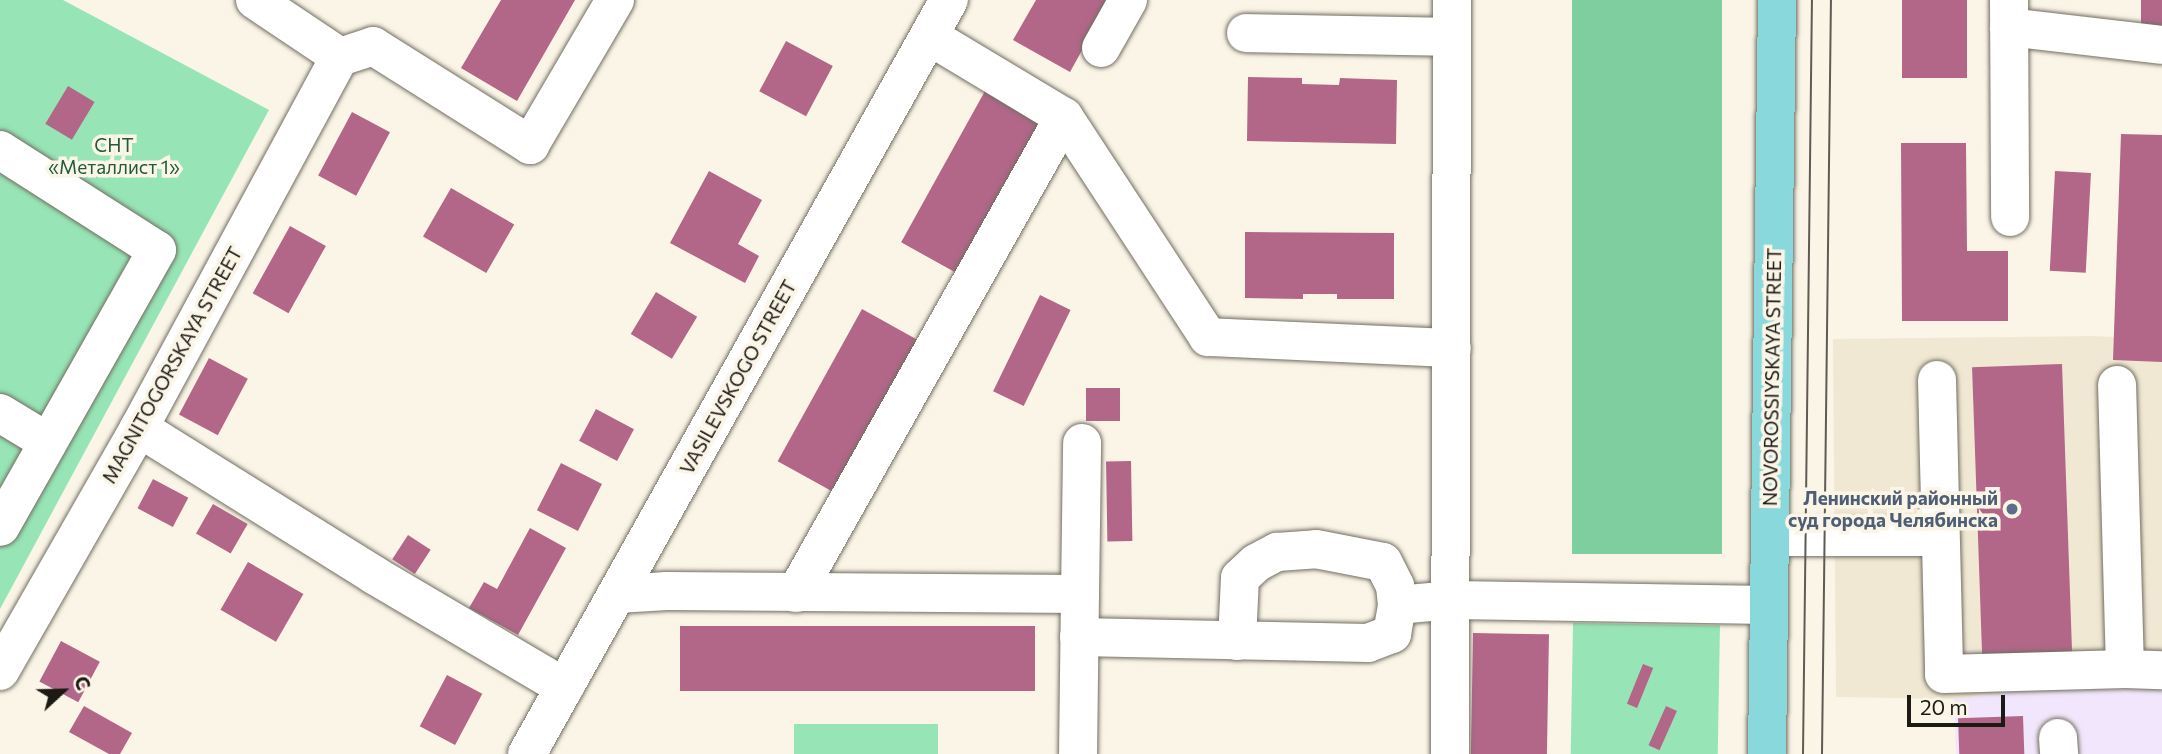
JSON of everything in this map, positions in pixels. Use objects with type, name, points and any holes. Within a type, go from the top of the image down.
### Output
[{"type":"main road","name":"NOVOROSSIYSKAYA STREET","points":[[1767,754],[1777,0]]},
{"type":"street","points":[[255,0],[340,57],[373,46],[530,145],[615,0]]},
{"type":"street","name":"VASILEVSKOGO STREET","points":[[527,754],[949,0]]},
{"type":"street","points":[[1101,48],[1128,0]]},
{"type":"street","points":[[2010,217],[2009,14],[2162,45]]},
{"type":"street","points":[[1246,33],[1451,18],[1453,600],[1450,754]]},
{"type":"street","points":[[929,36],[1064,117],[1208,337],[1452,348]]},
{"type":"street","name":"MAGNITOGORSKAYA STREET","points":[[0,671],[139,428],[340,57]]},
{"type":"street","points":[[796,593],[1064,117]]},
{"type":"street","points":[[0,150],[156,250],[0,527]]},
{"type":"street","points":[[1937,380],[1944,674],[2144,670],[2117,385]]},
{"type":"street","points":[[0,413],[48,442]]},
{"type":"street","points":[[139,428],[374,575],[564,687]]},
{"type":"street","points":[[1078,754],[1082,443]]},
{"type":"street","points":[[1770,537],[1940,537]]},
{"type":"street","points":[[1079,637],[1237,641],[1368,643],[1392,634],[1397,605],[1395,586],[1383,562],[1316,549],[1277,552],[1256,562],[1240,578],[1237,641]]},
{"type":"street","points":[[617,594],[1080,594]]},
{"type":"street","points":[[1397,605],[1453,600],[1769,605]]},
{"type":"shaded area","points":[[2094,336],[2162,340],[2162,673],[1954,699],[1836,697],[1833,339]]},
{"type":"shaded area","points":[[2162,673],[2162,754],[1956,754],[1954,699]]},
{"type":"green space","name":"СНТ «Металлист 1»","points":[[0,0],[63,0],[269,110],[0,609]]},
{"type":"green space","points":[[1572,0],[1722,0],[1722,554],[1572,554]]},
{"type":"green space","points":[[1573,623],[1720,626],[1718,754],[1571,754]]},
{"type":"green space","points":[[794,724],[938,724],[938,754],[794,754]]},
{"type":"building","points":[[501,0],[575,0],[517,101],[461,68]]},
{"type":"building","points":[[1036,0],[1110,0],[1070,72],[1013,40]]},
{"type":"building","points":[[1902,0],[1967,0],[1967,78],[1902,78]]},
{"type":"building","points":[[2141,0],[2162,0],[2162,33],[2141,33]]},
{"type":"building","points":[[786,41],[833,66],[806,116],[759,91]]},
{"type":"building","points":[[1248,77],[1302,78],[1302,84],[1339,85],[1340,78],[1397,80],[1396,144],[1247,141]]},
{"type":"building","points":[[68,86],[95,102],[72,140],[45,124]]},
{"type":"building","points":[[985,91],[1049,126],[965,278],[901,242]]},
{"type":"building","points":[[352,112],[390,132],[356,196],[318,176]]},
{"type":"building","points":[[2121,134],[2162,135],[2162,362],[2113,360]]},
{"type":"building","points":[[1901,143],[1966,143],[1967,251],[2008,251],[2008,321],[1902,321]]},
{"type":"building","points":[[709,171],[762,200],[738,244],[759,256],[745,283],[670,243]]},
{"type":"building","points":[[2055,171],[2091,173],[2086,273],[2050,271]]},
{"type":"building","points":[[451,188],[514,224],[486,273],[423,236]]},
{"type":"building","points":[[290,226],[326,246],[289,313],[253,293]]},
{"type":"building","points":[[1245,232],[1394,233],[1394,299],[1337,299],[1337,294],[1303,294],[1303,299],[1245,298]]},
{"type":"building","points":[[656,292],[697,317],[672,359],[631,334]]},
{"type":"building","points":[[1040,295],[1071,310],[1024,406],[993,391]]},
{"type":"building","points":[[862,309],[926,344],[841,497],[778,461]]},
{"type":"building","points":[[209,358],[248,379],[218,435],[179,415]]},
{"type":"building","points":[[2062,364],[2072,659],[1982,662],[1972,367]]},
{"type":"building","points":[[1086,388],[1120,388],[1120,421],[1086,421]]},
{"type":"building","points":[[596,409],[634,429],[617,461],[579,441]]},
{"type":"building","points":[[1106,461],[1131,461],[1132,541],[1107,541]]},
{"type":"building","points":[[561,463],[602,484],[578,531],[537,510]]},
{"type":"building","points":[[153,479],[188,498],[173,527],[138,508]]},
{"type":"building","points":[[213,504],[248,524],[231,553],[196,533]]},
{"type":"building","points":[[530,528],[566,548],[518,635],[469,608],[484,582],[497,589]]},
{"type":"building","points":[[408,535],[431,550],[415,574],[392,559]]},
{"type":"building","points":[[248,562],[303,594],[276,642],[220,610]]},
{"type":"building","points":[[680,626],[1035,626],[1035,691],[680,691]]},
{"type":"building","points":[[1473,633],[1549,634],[1547,754],[1471,754]]},
{"type":"building","points":[[61,641],[100,662],[78,702],[39,682]]},
{"type":"building","points":[[1643,664],[1653,668],[1637,708],[1627,704]]},
{"type":"building","points":[[447,675],[482,694],[455,745],[420,726]]},
{"type":"building","points":[[84,706],[132,733],[120,754],[109,754],[69,732]]},
{"type":"building","points":[[1666,706],[1677,711],[1659,750],[1649,745]]},
{"type":"building","points":[[2023,716],[2024,754],[1959,754],[1958,718]]},
{"type":"tram line","points":[[1803,754],[1812,0]]},
{"type":"tram line","points":[[1822,754],[1831,0]]},
{"type":"place","name":"Ленинский районный суд города Челябинска","points":[[2012,509]]}]
